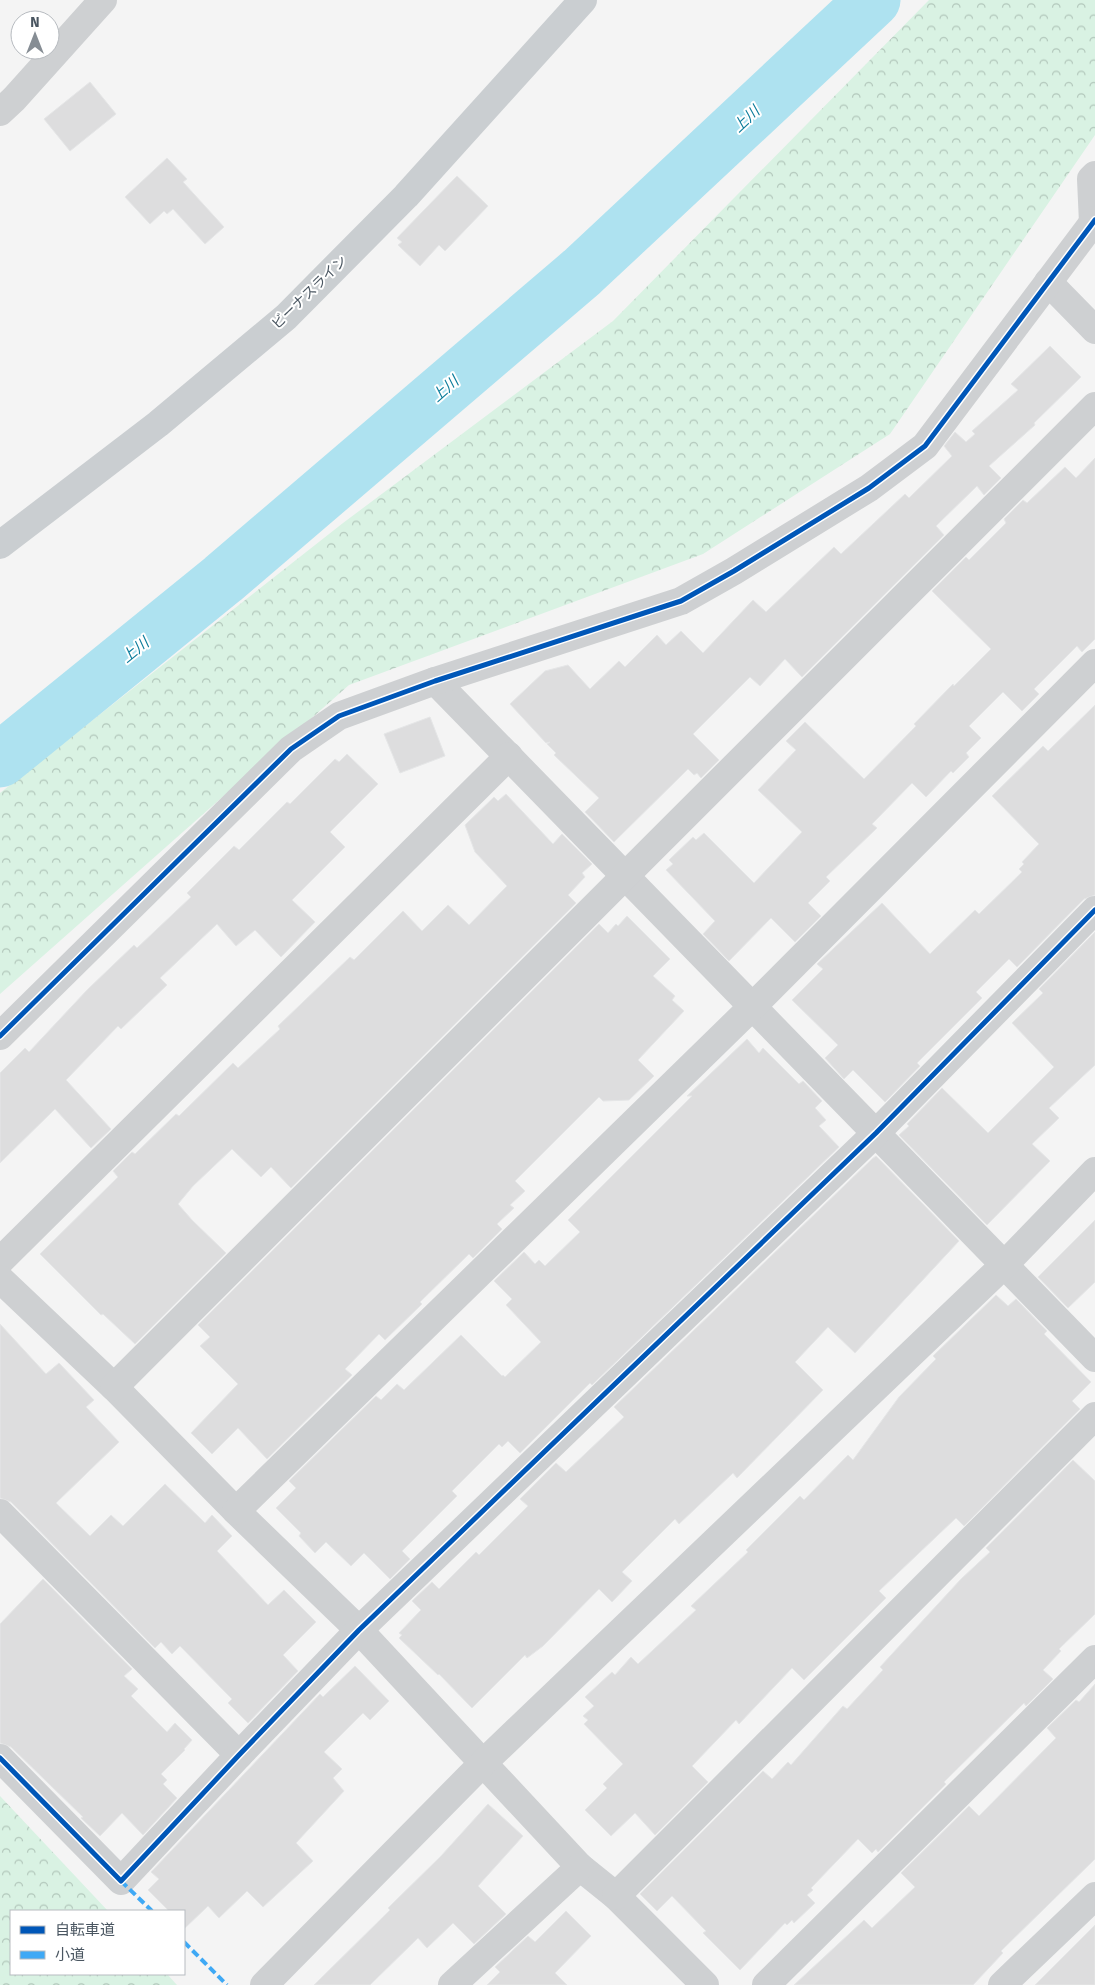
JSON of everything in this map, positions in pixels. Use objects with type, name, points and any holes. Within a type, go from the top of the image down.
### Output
[{"type":"main road","name":"ビーナスライン","points":[[0,545],[158,424],[286,317],[406,196],[583,0]]},
{"type":"street","points":[[0,112],[14,99],[103,0]]},
{"type":"street","points":[[0,1036],[292,749],[339,716],[435,681],[681,601],[734,572],[869,488],[925,446],[1094,222],[1091,179],[1095,175]]},
{"type":"street","points":[[1048,282],[1095,330]]},
{"type":"street","points":[[114,1387],[1095,406]]},
{"type":"street","points":[[236,1511],[752,1007],[1095,663]]},
{"type":"street","points":[[435,681],[1095,1358]]},
{"type":"street","points":[[0,1262],[509,756]]},
{"type":"street","points":[[0,1758],[121,1880],[359,1630],[876,1133],[1095,910]]},
{"type":"street","points":[[264,1985],[483,1763],[1004,1265],[1095,1171]]},
{"type":"street","points":[[0,1278],[114,1387],[236,1511],[359,1630],[580,1867],[616,1896],[705,1985]]},
{"type":"street","points":[[616,1896],[1095,1416]]},
{"type":"street","points":[[0,1513],[238,1755]]},
{"type":"street","points":[[766,1985],[1095,1659]]},
{"type":"street","points":[[452,1985],[580,1867]]},
{"type":"street","points":[[1002,1985],[1095,1896]]},
{"type":"green space","points":[[929,0],[1095,0],[1095,135],[890,434],[703,554],[349,685],[0,994],[0,793],[343,523],[613,321]]},
{"type":"green space","points":[[0,1796],[107,1910],[10,1910],[10,1975],[168,1975],[177,1985],[0,1985]]},
{"type":"building","points":[[90,82],[116,114],[70,151],[44,119]]},
{"type":"building","points":[[167,158],[187,179],[183,182],[224,227],[205,244],[173,209],[167,214],[164,211],[150,224],[125,197]]},
{"type":"building","points":[[457,176],[488,206],[445,251],[439,245],[420,266],[398,245],[402,242],[397,238]]},
{"type":"building","points":[[1050,346],[1081,377],[1034,423],[1035,425],[989,466],[1001,478],[984,495],[977,486],[936,526],[944,535],[802,677],[785,659],[760,686],[750,677],[693,734],[719,760],[701,778],[697,773],[694,775],[688,769],[614,842],[585,812],[599,798],[554,755],[556,753],[547,744],[550,742],[546,743],[510,704],[545,671],[568,665],[590,689],[619,661],[625,667],[657,635],[666,645],[681,631],[703,653],[753,600],[766,612],[834,547],[841,554],[905,494],[909,498],[952,456],[944,446],[955,432],[966,442],[975,434],[972,431],[1018,390],[1011,384]]},
{"type":"building","points":[[1095,458],[1095,639],[1082,652],[1077,646],[1034,689],[1039,694],[1022,711],[1003,692],[969,726],[981,738],[966,753],[969,757],[953,773],[951,771],[926,797],[912,783],[872,824],[877,828],[826,877],[830,881],[808,903],[821,916],[795,942],[771,918],[729,961],[703,934],[715,921],[666,870],[673,864],[669,860],[693,837],[696,840],[704,833],[754,883],[802,832],[758,790],[796,750],[786,741],[805,722],[864,779],[916,726],[914,724],[953,684],[954,686],[991,649],[932,591],[966,557],[969,560],[1006,523],[1004,519],[1023,500],[1027,503],[1065,467],[1076,478]]},
{"type":"building","points":[[1095,705],[1095,895],[1084,899],[1017,967],[1009,959],[976,992],[982,998],[917,1063],[920,1066],[885,1102],[853,1070],[844,1079],[825,1058],[838,1045],[792,1000],[823,969],[817,964],[882,903],[930,954],[975,910],[979,914],[1022,872],[1019,869],[1024,864],[1022,862],[1039,844],[992,796],[1043,746],[1048,751]]},
{"type":"building","points":[[430,717],[445,756],[400,773],[384,734]]},
{"type":"building","points":[[347,754],[378,784],[330,832],[345,847],[292,900],[315,922],[281,957],[255,930],[236,946],[217,924],[160,978],[167,985],[121,1029],[118,1026],[66,1080],[111,1129],[91,1148],[55,1109],[0,1163],[0,1073],[25,1048],[29,1052],[87,990],[134,945],[137,948],[191,897],[187,893],[234,846],[239,850],[287,802],[290,804],[335,759],[339,762]]},
{"type":"building","points":[[506,794],[553,844],[562,834],[592,864],[582,873],[585,877],[568,895],[576,903],[291,1188],[271,1167],[261,1177],[232,1149],[193,1186],[178,1204],[226,1253],[135,1344],[103,1314],[101,1315],[40,1254],[118,1177],[113,1171],[132,1152],[135,1154],[176,1114],[179,1116],[233,1063],[238,1068],[280,1029],[278,1026],[350,957],[354,960],[403,911],[422,931],[448,905],[469,925],[507,886],[475,852],[465,825],[494,797],[498,801]]},
{"type":"building","points":[[627,916],[670,959],[653,976],[675,996],[672,1000],[684,1011],[638,1060],[654,1076],[629,1100],[603,1101],[599,1097],[515,1181],[525,1191],[510,1205],[514,1208],[497,1224],[502,1229],[473,1258],[469,1254],[420,1302],[422,1304],[385,1340],[379,1334],[345,1369],[352,1375],[267,1459],[238,1428],[212,1454],[191,1433],[238,1384],[200,1346],[210,1337],[198,1325],[599,924],[608,933]]},
{"type":"building","points":[[1095,932],[1095,1065],[1049,1108],[1059,1118],[1032,1144],[1050,1161],[987,1225],[899,1135],[909,1126],[907,1124],[942,1088],[988,1133],[1054,1067],[1012,1023],[1043,993],[1039,989]]},
{"type":"building","points":[[747,1039],[759,1053],[763,1048],[799,1084],[803,1081],[822,1101],[815,1108],[826,1120],[819,1126],[839,1147],[592,1385],[590,1383],[520,1453],[508,1441],[502,1447],[499,1444],[452,1491],[457,1496],[402,1551],[410,1559],[390,1579],[364,1553],[351,1566],[326,1542],[315,1553],[299,1536],[301,1533],[276,1508],[296,1488],[289,1481],[376,1396],[381,1400],[397,1384],[404,1390],[461,1335],[505,1377],[541,1342],[506,1305],[512,1299],[494,1281],[524,1252],[535,1264],[539,1260],[545,1266],[580,1232],[568,1220],[692,1096],[687,1096]]},
{"type":"building","points":[[876,1156],[959,1241],[855,1353],[828,1327],[795,1362],[823,1390],[737,1478],[733,1473],[679,1524],[675,1519],[622,1572],[632,1581],[612,1602],[599,1589],[543,1646],[527,1658],[525,1655],[472,1708],[439,1674],[399,1638],[402,1635],[399,1633],[421,1610],[412,1601],[432,1582],[439,1589],[476,1552],[479,1555],[528,1506],[520,1499],[556,1463],[566,1472],[624,1417],[614,1407]]},
{"type":"building","points":[[1095,1220],[1095,1282],[1068,1308],[1038,1277]]},
{"type":"building","points":[[996,1295],[1008,1306],[1016,1299],[1047,1331],[1044,1334],[1091,1382],[1072,1401],[1080,1409],[964,1526],[956,1518],[879,1591],[886,1598],[804,1680],[792,1668],[739,1724],[736,1720],[692,1766],[708,1782],[655,1835],[635,1813],[611,1836],[585,1810],[607,1788],[603,1784],[623,1764],[584,1724],[588,1720],[583,1716],[594,1706],[585,1697],[612,1672],[615,1675],[631,1657],[638,1664],[696,1610],[691,1606],[748,1552],[746,1550],[800,1496],[804,1500],[848,1455],[853,1460],[899,1397],[936,1359],[933,1356]]},
{"type":"building","points":[[0,1324],[46,1374],[59,1363],[94,1400],[86,1407],[119,1442],[56,1503],[90,1536],[111,1515],[123,1526],[165,1484],[205,1523],[212,1515],[232,1536],[217,1551],[268,1605],[284,1590],[316,1622],[283,1655],[298,1671],[248,1723],[228,1703],[232,1699],[180,1646],[172,1654],[161,1642],[155,1648],[11,1502],[0,1498]]},
{"type":"building","points":[[1073,1460],[1095,1481],[1095,1614],[1059,1649],[1061,1651],[1043,1670],[1053,1679],[1026,1706],[1024,1703],[944,1782],[946,1784],[878,1852],[876,1849],[872,1853],[858,1839],[811,1888],[813,1890],[807,1895],[815,1903],[794,1923],[792,1920],[787,1925],[785,1923],[740,1970],[703,1933],[706,1931],[672,1896],[657,1911],[640,1894],[763,1771],[772,1779],[788,1762],[791,1765],[843,1706],[847,1709],[883,1670],[880,1667],[961,1579],[990,1552],[986,1548]]},
{"type":"building","points":[[43,1579],[132,1669],[124,1676],[138,1689],[131,1696],[167,1732],[175,1723],[192,1740],[185,1750],[161,1774],[167,1780],[163,1784],[177,1798],[143,1835],[122,1813],[100,1836],[11,1747],[0,1743],[0,1624]]},
{"type":"building","points":[[355,1666],[389,1701],[370,1720],[363,1713],[324,1752],[342,1769],[333,1778],[344,1791],[296,1843],[313,1861],[263,1907],[247,1891],[219,1918],[208,1906],[185,1928],[185,1910],[168,1910],[148,1890],[159,1879],[151,1872],[320,1694],[323,1697]]},
{"type":"building","points":[[1095,1684],[1095,1859],[1001,1951],[1003,1953],[973,1985],[794,1985],[864,1920],[872,1928],[915,1887],[901,1873],[969,1806],[979,1816],[1056,1738],[1047,1728],[1076,1700],[1079,1702]]},
{"type":"building","points":[[488,1804],[523,1836],[478,1886],[506,1914],[474,1944],[453,1923],[427,1948],[418,1938],[370,1985],[314,1985],[390,1910],[388,1908],[441,1856]]},
{"type":"building","points":[[566,1911],[591,1936],[555,1973],[567,1985],[487,1985],[500,1972],[495,1967],[528,1936],[535,1942]]},
{"type":"building","points":[[1095,1925],[1095,1985],[1035,1985]]},
{"type":"waterway","name":"上川","points":[[0,760],[223,579],[582,272],[873,0]]},
{"type":"marked path","points":[[121,1881],[151,1910]]},
{"type":"marked path","points":[[185,1943],[227,1985]]},
{"type":"cycle path","points":[[0,1036],[291,749],[339,716],[435,681],[681,601],[734,571],[869,488],[925,446],[1095,220]]},
{"type":"cycle path","points":[[0,1758],[121,1881],[359,1630],[876,1133],[1095,910]]}]
